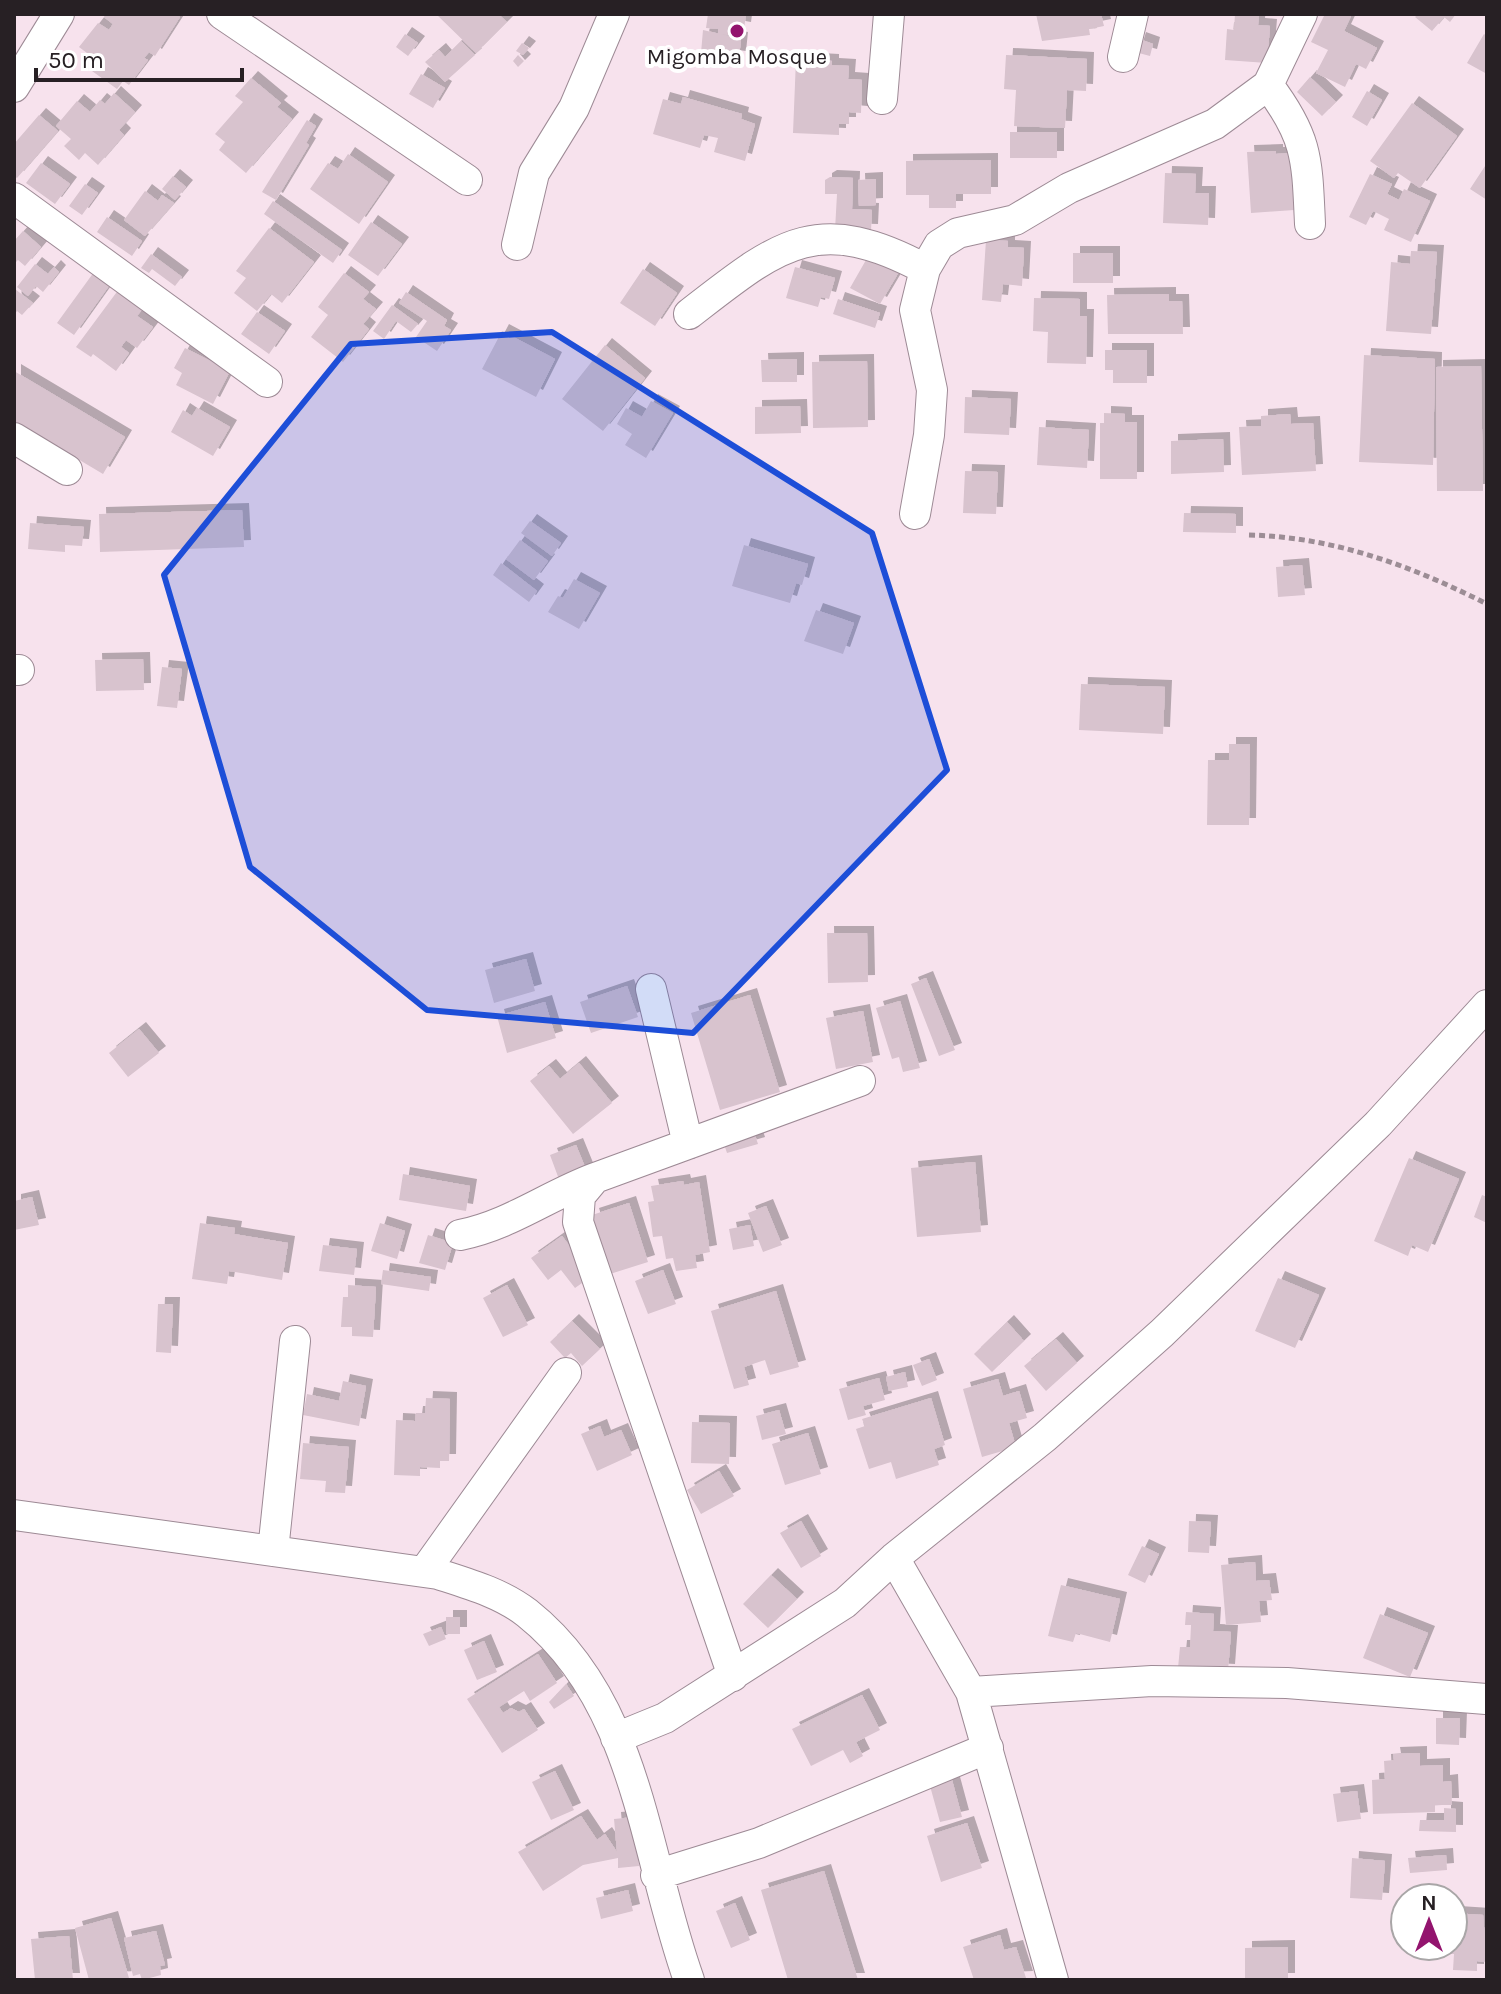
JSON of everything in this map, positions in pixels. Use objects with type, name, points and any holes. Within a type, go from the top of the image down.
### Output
[{"type":"street","points":[[14,87],[59,14]]},
{"type":"street","points":[[222,14],[467,180]]},
{"type":"street","points":[[517,245],[534,173],[574,108],[614,21],[614,14]]},
{"type":"street","points":[[882,99],[889,14]]},
{"type":"street","points":[[1123,57],[1133,14]]},
{"type":"street","points":[[915,514],[929,435],[932,390],[915,310],[925,269],[939,245],[958,233],[1015,220],[1069,188],[1215,124],[1268,85],[1302,14]]},
{"type":"street","points":[[1268,85],[1294,120],[1308,163],[1310,224]]},
{"type":"street","points":[[14,198],[267,382]]},
{"type":"street","points":[[689,314],[768,257],[802,241],[826,237],[858,243],[903,257],[925,269]]},
{"type":"street","points":[[14,438],[67,470]]},
{"type":"street","points":[[651,989],[688,1144]]},
{"type":"street","points":[[616,1738],[665,1718],[845,1603],[894,1558],[1034,1446],[1162,1333],[1378,1124],[1487,1005]]},
{"type":"street","points":[[460,1235],[494,1228],[554,1193],[860,1081]]},
{"type":"street","points":[[595,1178],[580,1196],[578,1222],[733,1676]]},
{"type":"street","points":[[273,1551],[295,1341]]},
{"type":"street","points":[[424,1572],[566,1373]]},
{"type":"street","points":[[14,1515],[424,1572],[488,1590],[525,1612],[573,1661],[597,1697],[616,1738],[649,1828],[656,1875],[689,1980]]},
{"type":"street","points":[[894,1558],[971,1692],[1053,1980]]},
{"type":"street","points":[[971,1692],[1182,1682],[1287,1683],[1486,1699]]},
{"type":"street","points":[[656,1875],[759,1843],[988,1748]]},
{"type":"path","points":[[1249,535],[1288,536],[1364,552],[1435,578],[1487,604]]},
{"type":"highlighted area","points":[[552,332],[872,533],[947,770],[693,1033],[427,1010],[250,867],[164,575],[351,344]]},
{"type":"building","points":[[106,14],[176,14],[180,17],[155,56],[149,52],[144,58],[148,60],[129,85],[123,81],[117,89],[92,71],[99,62],[79,47],[98,23],[109,30],[113,24],[104,17]]},
{"type":"building","points":[[436,14],[498,14],[507,22],[476,53]]},
{"type":"building","points":[[708,14],[746,14],[744,29],[733,27],[732,35],[718,34],[718,29],[706,28]]},
{"type":"building","points":[[1036,14],[1101,14],[1104,26],[1089,29],[1090,35],[1042,41]]},
{"type":"building","points":[[1235,14],[1259,14],[1258,25],[1270,26],[1267,63],[1225,60],[1227,29],[1234,30]]},
{"type":"building","points":[[1325,14],[1352,14],[1344,31],[1377,48],[1366,69],[1356,64],[1345,87],[1316,73],[1328,50],[1311,42]]},
{"type":"building","points":[[1418,14],[1456,14],[1450,22],[1444,17],[1432,31],[1415,17]]},
{"type":"building","points":[[703,30],[741,39],[739,58],[701,53]]},
{"type":"building","points":[[405,34],[418,43],[408,56],[396,47]]},
{"type":"building","points":[[1484,34],[1487,36],[1487,74],[1467,63]]},
{"type":"building","points":[[1139,39],[1153,44],[1150,56],[1135,52]]},
{"type":"building","points":[[461,41],[475,55],[445,82],[425,62],[439,50],[445,57]]},
{"type":"building","points":[[522,43],[529,48],[523,55],[516,51]]},
{"type":"building","points":[[518,55],[524,61],[518,67],[513,61]]},
{"type":"building","points":[[1006,55],[1087,59],[1086,91],[1067,90],[1065,128],[1014,126],[1016,90],[1004,89]]},
{"type":"building","points":[[796,59],[832,61],[832,65],[849,66],[848,79],[862,80],[861,113],[849,112],[849,124],[839,124],[839,135],[793,133]]},
{"type":"building","points":[[421,74],[445,88],[433,108],[409,94]]},
{"type":"building","points":[[1310,77],[1336,102],[1322,116],[1297,92]]},
{"type":"building","points":[[251,78],[281,103],[277,107],[292,119],[246,173],[219,150],[225,142],[215,134],[243,102],[235,96]]},
{"type":"building","points":[[1367,91],[1382,100],[1367,126],[1352,117]]},
{"type":"building","points":[[114,93],[135,112],[119,130],[124,135],[98,165],[85,153],[79,160],[64,146],[71,139],[56,126],[77,101],[90,112],[100,100],[105,104]]},
{"type":"building","points":[[683,97],[742,114],[741,119],[755,124],[745,161],[714,152],[718,138],[704,135],[700,148],[653,134],[663,99],[681,104]]},
{"type":"building","points":[[1412,103],[1457,136],[1420,188],[1398,173],[1394,178],[1370,161]]},
{"type":"building","points":[[39,115],[58,131],[17,178],[14,176],[14,144]]},
{"type":"building","points":[[307,120],[316,126],[306,143],[309,145],[276,200],[262,192]]},
{"type":"building","points":[[1010,132],[1057,132],[1057,158],[1010,158]]},
{"type":"building","points":[[1276,151],[1276,154],[1291,153],[1294,210],[1251,213],[1247,152]]},
{"type":"building","points":[[348,154],[388,182],[359,224],[310,189],[328,163],[338,169]]},
{"type":"building","points":[[991,160],[991,194],[956,194],[956,208],[929,208],[929,195],[906,195],[906,161]]},
{"type":"building","points":[[41,163],[70,184],[55,204],[26,183]]},
{"type":"building","points":[[1487,163],[1487,200],[1470,189]]},
{"type":"building","points":[[1165,173],[1196,174],[1195,193],[1209,193],[1208,225],[1163,223]]},
{"type":"building","points":[[1370,174],[1392,184],[1387,194],[1399,200],[1404,189],[1430,201],[1411,242],[1384,230],[1389,219],[1373,211],[1366,225],[1349,217]]},
{"type":"building","points":[[173,176],[186,187],[175,200],[162,189]]},
{"type":"building","points":[[830,177],[853,178],[852,209],[872,210],[871,231],[835,230],[837,194],[825,194],[825,180]]},
{"type":"building","points":[[876,179],[876,205],[859,206],[858,180]]},
{"type":"building","points":[[85,184],[98,193],[82,215],[69,206]]},
{"type":"building","points":[[145,191],[158,201],[162,195],[174,203],[145,236],[124,220]]},
{"type":"building","points":[[273,201],[342,250],[333,263],[264,214]]},
{"type":"building","points":[[107,217],[142,241],[132,256],[97,232]]},
{"type":"building","points":[[371,222],[402,244],[378,276],[348,255]]},
{"type":"building","points":[[269,228],[314,262],[282,303],[271,294],[257,311],[234,293],[246,278],[236,271]]},
{"type":"building","points":[[23,231],[41,247],[25,266],[18,260],[14,264],[14,241]]},
{"type":"building","points":[[986,240],[1008,241],[1008,247],[1024,248],[1022,286],[1003,284],[1001,302],[982,300]]},
{"type":"building","points":[[1411,251],[1437,252],[1431,334],[1386,331],[1391,262],[1410,264]]},
{"type":"building","points":[[870,253],[900,270],[880,304],[850,288]]},
{"type":"building","points":[[1073,253],[1113,253],[1113,283],[1073,283]]},
{"type":"building","points":[[151,254],[182,277],[175,286],[152,269],[149,273],[141,268]]},
{"type":"building","points":[[35,264],[48,274],[54,267],[59,272],[43,292],[36,286],[28,296],[17,287]]},
{"type":"building","points":[[795,267],[835,278],[829,299],[821,297],[818,307],[786,298]]},
{"type":"building","points":[[643,269],[677,293],[655,326],[620,303]]},
{"type":"building","points":[[94,272],[111,283],[74,335],[57,323]]},
{"type":"building","points":[[344,273],[369,292],[363,299],[376,309],[363,324],[369,329],[343,362],[311,337],[328,315],[318,307]]},
{"type":"building","points":[[15,289],[33,303],[22,315],[17,311],[14,315]]},
{"type":"building","points":[[119,289],[144,307],[137,316],[153,327],[137,348],[126,340],[121,347],[129,353],[116,371],[93,354],[91,357],[76,347]]},
{"type":"building","points":[[406,292],[447,320],[444,326],[451,330],[437,351],[416,337],[427,321],[399,303]]},
{"type":"building","points":[[1169,294],[1169,301],[1182,301],[1183,334],[1108,334],[1107,295]]},
{"type":"building","points":[[1034,298],[1080,299],[1080,316],[1087,316],[1086,364],[1047,363],[1048,332],[1033,331]]},
{"type":"building","points":[[838,299],[880,313],[875,328],[833,314]]},
{"type":"building","points":[[392,305],[418,324],[411,332],[396,321],[384,339],[373,331]]},
{"type":"building","points":[[257,312],[285,331],[269,354],[241,334]]},
{"type":"building","points":[[502,331],[555,359],[536,397],[482,369]]},
{"type":"building","points":[[605,345],[645,378],[603,431],[562,399]]},
{"type":"building","points":[[185,348],[230,371],[213,404],[176,385],[182,373],[174,368]]},
{"type":"building","points":[[1105,350],[1147,350],[1147,383],[1113,383],[1113,370],[1105,370]]},
{"type":"building","points":[[1364,355],[1435,359],[1433,465],[1359,462]]},
{"type":"building","points":[[797,359],[797,382],[762,382],[761,360]]},
{"type":"building","points":[[867,361],[868,427],[813,428],[812,362]]},
{"type":"building","points":[[1481,366],[1483,491],[1437,491],[1436,367]]},
{"type":"building","points":[[14,371],[125,437],[103,474],[14,421]]},
{"type":"building","points":[[965,397],[1011,399],[1009,435],[964,433]]},
{"type":"building","points":[[651,401],[673,413],[646,458],[625,445],[632,434],[617,424],[626,408],[642,417]]},
{"type":"building","points":[[800,406],[801,433],[755,434],[755,407]]},
{"type":"building","points":[[197,408],[230,427],[213,456],[171,432],[183,410],[192,416]]},
{"type":"building","points":[[1104,413],[1125,414],[1125,422],[1137,422],[1137,479],[1100,479],[1100,423],[1104,423]]},
{"type":"building","points":[[1290,414],[1291,424],[1313,423],[1316,471],[1242,475],[1239,427],[1261,426],[1261,416]]},
{"type":"building","points":[[1039,427],[1089,430],[1087,468],[1037,465]]},
{"type":"building","points":[[1223,439],[1224,472],[1171,474],[1171,441]]},
{"type":"building","points":[[965,471],[998,472],[996,514],[963,513]]},
{"type":"building","points":[[242,510],[244,547],[100,552],[99,514]]},
{"type":"building","points":[[1184,513],[1236,514],[1236,533],[1183,532]]},
{"type":"building","points":[[530,521],[561,543],[552,556],[521,533]]},
{"type":"building","points":[[30,523],[84,527],[82,546],[65,545],[65,552],[28,549]]},
{"type":"building","points":[[520,540],[548,561],[534,580],[506,559]]},
{"type":"building","points":[[744,545],[808,564],[802,585],[796,583],[790,603],[732,586]]},
{"type":"building","points":[[501,563],[537,591],[529,602],[493,575]]},
{"type":"building","points":[[1302,565],[1305,595],[1278,597],[1276,567]]},
{"type":"building","points":[[574,579],[600,593],[579,629],[548,612],[558,596],[563,598]]},
{"type":"building","points":[[816,610],[854,623],[843,654],[804,641]]},
{"type":"building","points":[[143,659],[144,690],[96,691],[95,660]]},
{"type":"building","points":[[162,667],[182,669],[177,708],[157,706]]},
{"type":"building","points":[[1081,684],[1165,687],[1163,734],[1079,730]]},
{"type":"building","points":[[1229,744],[1250,744],[1249,825],[1207,825],[1208,760],[1229,760]]},
{"type":"building","points":[[827,933],[867,933],[868,982],[828,983]]},
{"type":"building","points":[[526,959],[535,991],[494,1003],[485,970]]},
{"type":"building","points":[[926,978],[955,1050],[939,1056],[911,984]]},
{"type":"building","points":[[627,986],[638,1017],[591,1033],[580,1002]]},
{"type":"building","points":[[750,995],[780,1092],[720,1110],[691,1013]]},
{"type":"building","points":[[900,1001],[920,1068],[903,1072],[899,1057],[892,1059],[876,1008]]},
{"type":"building","points":[[545,1002],[556,1038],[507,1053],[497,1016]]},
{"type":"building","points":[[863,1011],[873,1062],[836,1069],[826,1018]]},
{"type":"building","points":[[139,1029],[159,1053],[128,1077],[109,1053]]},
{"type":"building","points":[[579,1063],[612,1103],[573,1134],[530,1081],[549,1066],[560,1079]]},
{"type":"building","points":[[752,1126],[758,1144],[727,1153],[721,1135]]},
{"type":"building","points":[[576,1145],[587,1172],[560,1182],[550,1155]]},
{"type":"building","points":[[1409,1158],[1459,1179],[1428,1252],[1412,1245],[1408,1256],[1374,1241]]},
{"type":"building","points":[[975,1162],[981,1232],[917,1237],[911,1168]]},
{"type":"building","points":[[403,1174],[470,1186],[466,1211],[399,1200]]},
{"type":"building","points":[[683,1181],[684,1185],[699,1182],[710,1252],[695,1255],[697,1268],[676,1271],[673,1258],[666,1259],[662,1236],[653,1237],[648,1202],[654,1201],[651,1186]]},
{"type":"building","points":[[1482,1195],[1487,1197],[1487,1223],[1474,1217]]},
{"type":"building","points":[[32,1197],[39,1225],[14,1230],[14,1201]]},
{"type":"building","points":[[629,1203],[648,1262],[610,1274],[592,1215]]},
{"type":"building","points":[[766,1206],[782,1245],[763,1252],[748,1213]]},
{"type":"building","points":[[200,1223],[235,1228],[234,1234],[288,1243],[282,1280],[229,1271],[227,1284],[192,1279]]},
{"type":"building","points":[[380,1223],[405,1231],[397,1259],[371,1251]]},
{"type":"building","points":[[750,1225],[754,1246],[733,1250],[729,1229]]},
{"type":"building","points":[[428,1235],[453,1243],[445,1270],[419,1263]]},
{"type":"building","points":[[562,1236],[592,1276],[575,1288],[561,1270],[548,1280],[531,1258]]},
{"type":"building","points":[[323,1245],[357,1249],[354,1275],[319,1271]]},
{"type":"building","points":[[383,1270],[431,1277],[429,1291],[381,1284]]},
{"type":"building","points":[[663,1270],[676,1304],[648,1314],[635,1281]]},
{"type":"building","points":[[1278,1278],[1319,1295],[1295,1348],[1255,1331]]},
{"type":"building","points":[[348,1285],[376,1287],[373,1337],[352,1336],[352,1327],[341,1327],[343,1297],[348,1297]]},
{"type":"building","points":[[507,1285],[528,1325],[503,1337],[483,1298]]},
{"type":"building","points":[[776,1291],[799,1367],[770,1375],[765,1360],[744,1367],[749,1385],[734,1389],[711,1311]]},
{"type":"building","points":[[158,1304],[173,1304],[171,1353],[156,1352]]},
{"type":"building","points":[[572,1321],[600,1349],[582,1366],[571,1353],[565,1358],[550,1342]]},
{"type":"building","points":[[1007,1322],[1024,1341],[992,1372],[974,1354]]},
{"type":"building","points":[[1056,1339],[1077,1363],[1046,1391],[1024,1366]]},
{"type":"building","points":[[929,1359],[937,1380],[922,1386],[913,1365]]},
{"type":"building","points":[[905,1372],[908,1387],[889,1391],[886,1377]]},
{"type":"building","points":[[879,1378],[885,1400],[863,1406],[866,1415],[848,1420],[839,1389]]},
{"type":"building","points":[[998,1379],[1003,1396],[1019,1391],[1027,1418],[1009,1423],[1016,1447],[982,1457],[963,1389]]},
{"type":"building","points":[[343,1381],[366,1386],[359,1426],[303,1415],[307,1394],[339,1401]]},
{"type":"building","points":[[426,1398],[450,1399],[449,1461],[440,1461],[440,1468],[420,1467],[420,1476],[394,1475],[396,1420],[415,1421],[416,1413],[425,1413]]},
{"type":"building","points":[[931,1398],[945,1445],[934,1449],[939,1465],[896,1479],[891,1462],[869,1469],[856,1429],[865,1426],[862,1419]]},
{"type":"building","points":[[779,1410],[786,1434],[762,1440],[756,1416]]},
{"type":"building","points":[[692,1422],[730,1423],[729,1464],[691,1463]]},
{"type":"building","points":[[600,1426],[604,1437],[621,1430],[632,1455],[597,1471],[581,1434]]},
{"type":"building","points":[[808,1433],[821,1474],[785,1485],[772,1444]]},
{"type":"building","points":[[303,1443],[349,1447],[345,1493],[325,1492],[326,1481],[300,1479]]},
{"type":"building","points":[[719,1471],[734,1496],[701,1514],[687,1490]]},
{"type":"building","points":[[801,1521],[821,1556],[801,1568],[780,1533]]},
{"type":"building","points":[[1189,1521],[1211,1522],[1209,1553],[1188,1552]]},
{"type":"building","points":[[1142,1546],[1159,1554],[1145,1583],[1128,1575]]},
{"type":"building","points":[[1255,1562],[1256,1581],[1269,1580],[1272,1600],[1259,1601],[1261,1622],[1226,1625],[1221,1565]]},
{"type":"building","points":[[771,1575],[797,1599],[768,1628],[743,1604]]},
{"type":"building","points":[[1061,1585],[1120,1599],[1110,1642],[1076,1633],[1073,1642],[1048,1636]]},
{"type":"building","points":[[1186,1612],[1214,1614],[1213,1631],[1231,1632],[1228,1671],[1178,1668],[1180,1647],[1190,1647],[1191,1625],[1185,1625]]},
{"type":"building","points":[[1380,1614],[1428,1633],[1410,1677],[1363,1658]]},
{"type":"building","points":[[446,1617],[460,1617],[460,1634],[446,1634]]},
{"type":"building","points":[[441,1627],[446,1639],[429,1646],[423,1634]]},
{"type":"building","points":[[484,1641],[497,1672],[477,1680],[464,1650]]},
{"type":"building","points":[[538,1654],[557,1683],[530,1701],[524,1691],[499,1707],[503,1713],[511,1708],[519,1712],[524,1709],[538,1730],[502,1753],[467,1699]]},
{"type":"building","points":[[566,1684],[574,1696],[554,1709],[549,1702]]},
{"type":"building","points":[[862,1695],[880,1730],[856,1742],[863,1756],[850,1763],[843,1750],[811,1766],[792,1729]]},
{"type":"building","points":[[1436,1718],[1460,1718],[1459,1745],[1436,1744]]},
{"type":"building","points":[[1420,1753],[1420,1766],[1443,1765],[1443,1782],[1451,1781],[1452,1805],[1435,1805],[1435,1812],[1373,1814],[1372,1780],[1385,1779],[1384,1761],[1394,1760],[1393,1754]]},
{"type":"building","points":[[555,1771],[574,1810],[551,1820],[532,1782]]},
{"type":"building","points":[[952,1780],[962,1817],[940,1822],[930,1786]]},
{"type":"building","points":[[1357,1791],[1361,1819],[1337,1822],[1333,1794]]},
{"type":"building","points":[[1444,1808],[1456,1809],[1456,1832],[1419,1831],[1420,1820],[1444,1820]]},
{"type":"building","points":[[581,1816],[597,1840],[605,1834],[617,1852],[614,1819],[635,1817],[639,1866],[618,1868],[618,1858],[583,1865],[543,1891],[518,1852]]},
{"type":"building","points":[[967,1823],[982,1868],[941,1882],[927,1836]]},
{"type":"building","points":[[1446,1855],[1447,1870],[1410,1873],[1408,1858]]},
{"type":"building","points":[[1352,1858],[1385,1861],[1382,1900],[1350,1898]]},
{"type":"building","points":[[824,1871],[858,1980],[788,1980],[761,1890]]},
{"type":"building","points":[[628,1890],[633,1911],[601,1919],[596,1898]]},
{"type":"building","points":[[735,1903],[750,1940],[731,1948],[716,1911]]},
{"type":"building","points":[[1469,1914],[1483,1915],[1487,1962],[1477,1961],[1477,1971],[1453,1970],[1454,1962],[1469,1962]]},
{"type":"building","points":[[111,1918],[129,1978],[89,1980],[75,1928]]},
{"type":"building","points":[[156,1931],[165,1965],[160,1966],[161,1975],[142,1980],[140,1974],[133,1976],[124,1938]]},
{"type":"building","points":[[1000,1935],[1004,1950],[1016,1947],[1026,1978],[974,1980],[963,1947]]},
{"type":"building","points":[[69,1936],[73,1980],[35,1980],[31,1939]]},
{"type":"building","points":[[1288,1947],[1288,1980],[1245,1980],[1245,1948]]},
{"type":"place","name":"Migomba Mosque","points":[[737,31]]}]
